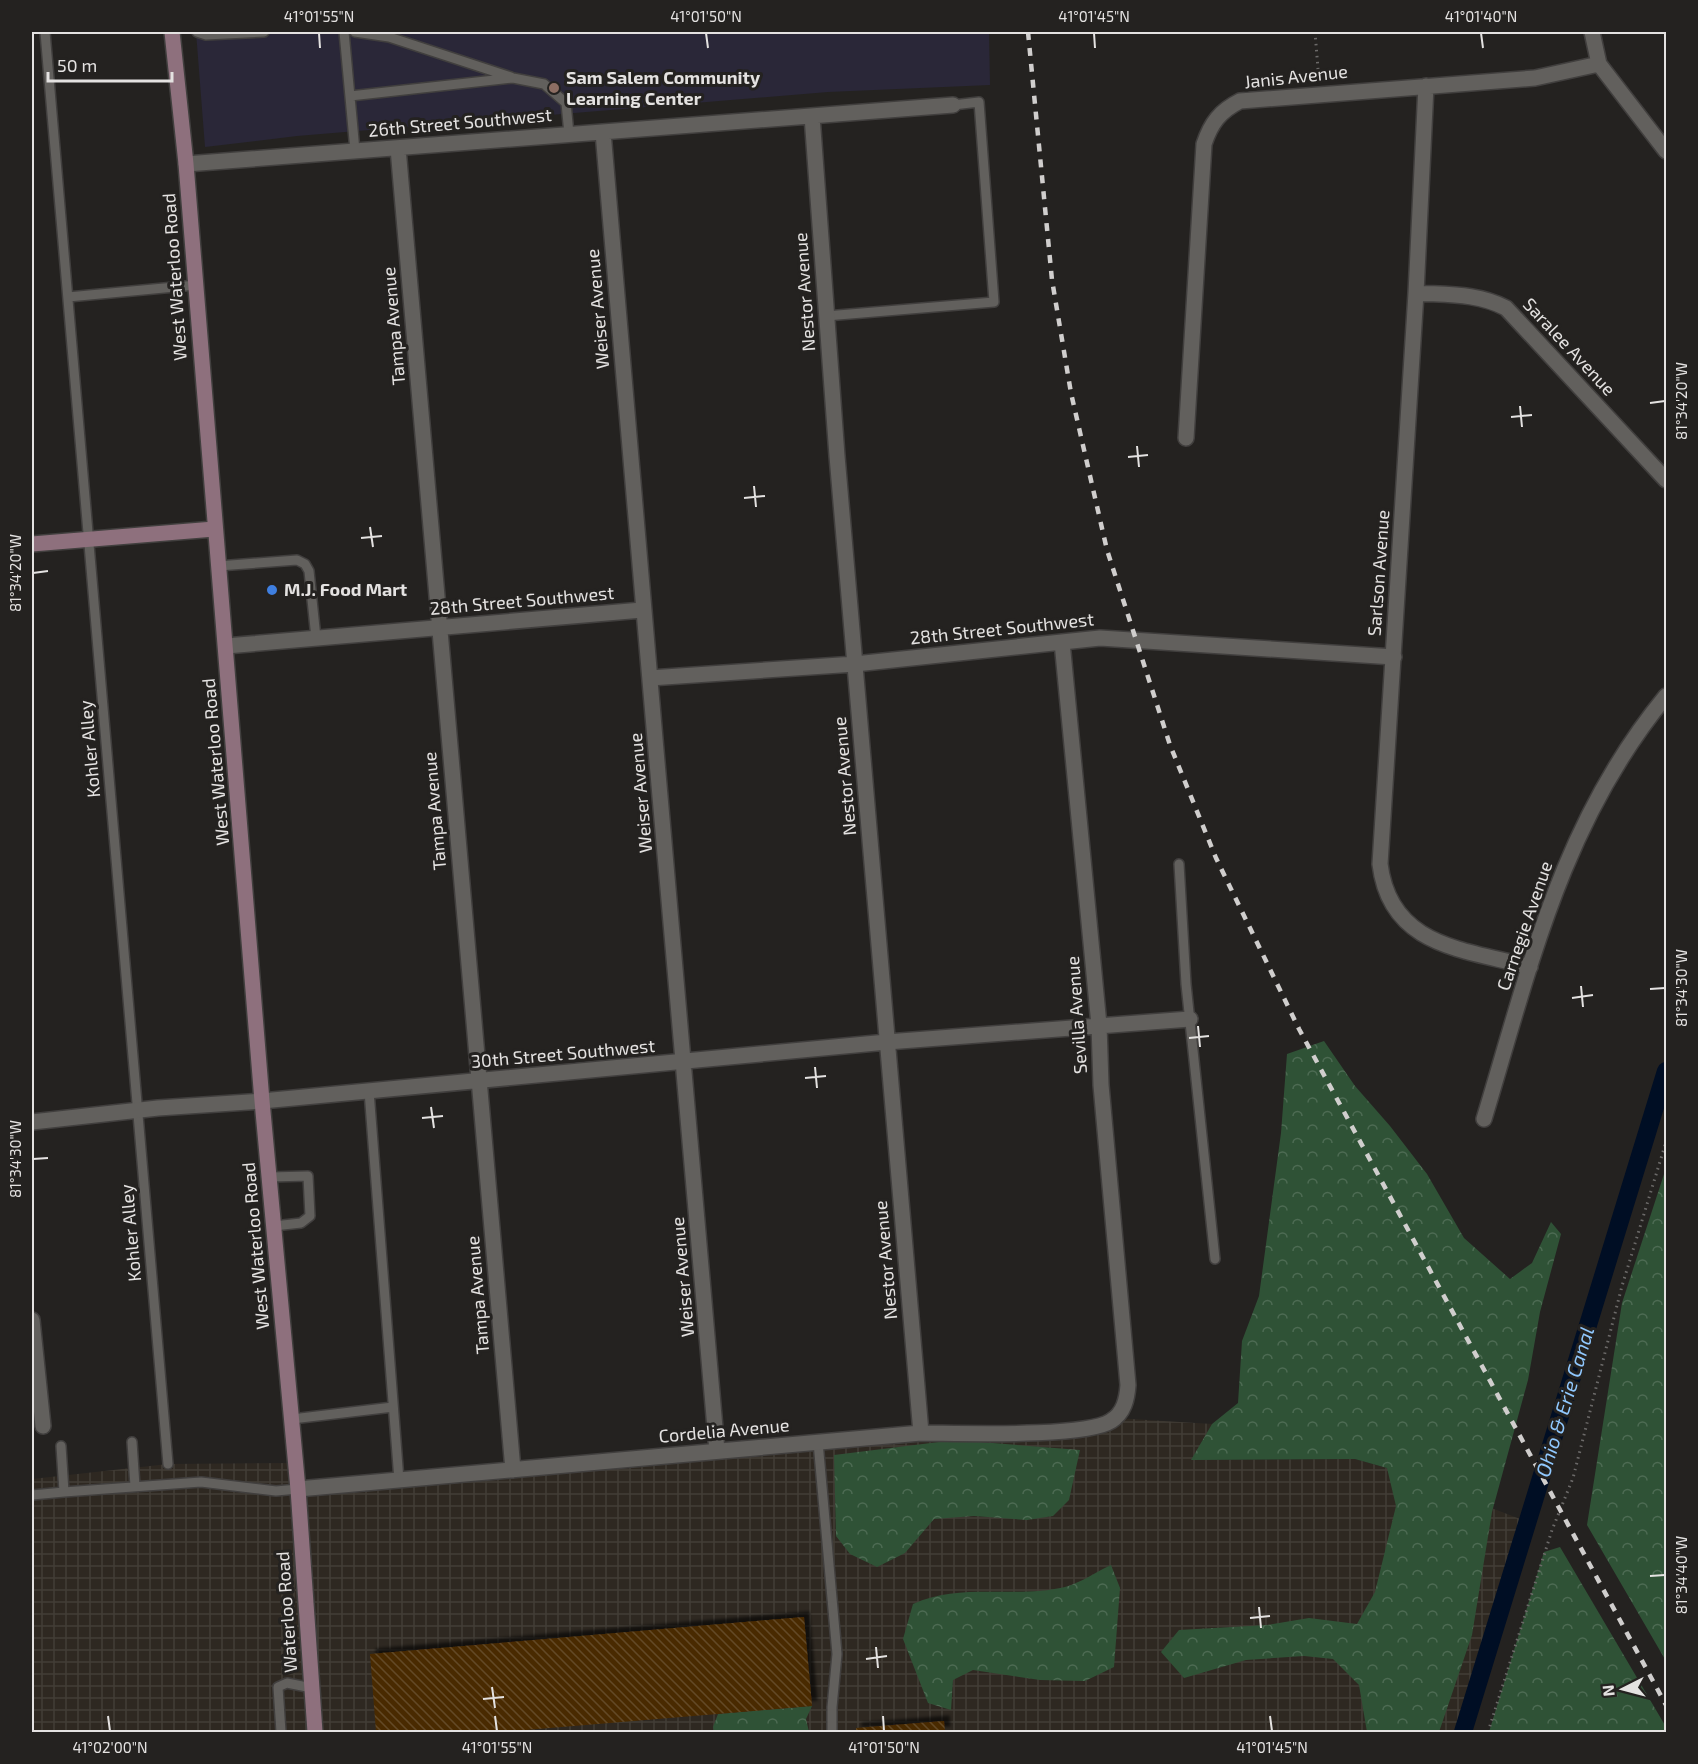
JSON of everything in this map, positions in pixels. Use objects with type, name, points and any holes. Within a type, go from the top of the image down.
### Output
[{"type":"main road","name":"West Waterloo Road","points":[[172,32],[186,164],[262,1101],[298,1489]]},
{"type":"main road","points":[[32,544],[214,528]]},
{"type":"main road","name":"Waterloo Road","points":[[298,1489],[315,1732]]},
{"type":"street","points":[[1592,32],[1599,64],[1666,151]]},
{"type":"street","name":"Janis Avenue","points":[[1186,438],[1204,144],[1210,127],[1229,107],[1240,101],[1535,78],[1599,64]]},
{"type":"street","name":"Sarlson Avenue","points":[[1426,86],[1416,293],[1380,864],[1386,893],[1401,918],[1423,936],[1435,942],[1530,967]]},
{"type":"street","name":"26th Street Southwest","points":[[186,164],[953,105]]},
{"type":"street","name":"Nestor Avenue","points":[[812,116],[826,316],[921,1433]]},
{"type":"street","name":"Weiser Avenue","points":[[603,132],[642,610],[685,1063],[717,1451]]},
{"type":"street","name":"Tampa Avenue","points":[[398,148],[513,1470]]},
{"type":"street","name":"Saralee Avenue","points":[[1416,293],[1471,295],[1491,300],[1506,308],[1666,480]]},
{"type":"street","name":"28th Street Southwest","points":[[226,646],[642,610]]},
{"type":"street","name":"28th Street Southwest","points":[[650,678],[855,664],[1062,642],[1112,639],[1394,657]]},
{"type":"street","name":"Sevilla Avenue","points":[[1062,642],[1099,1024],[1101,1085],[1128,1385]]},
{"type":"street","name":"Carnegie Avenue","points":[[1484,1119],[1550,900],[1593,807],[1635,738],[1666,696]]},
{"type":"street","name":"30th Street Southwest","points":[[32,1122],[137,1110],[685,1063],[887,1042],[1099,1024],[1190,1019]]},
{"type":"street","points":[[32,1320],[43,1426]]},
{"type":"street","name":"Cordelia Avenue","points":[[298,1489],[921,1433],[1009,1433],[1098,1426],[1110,1422],[1123,1408],[1128,1385]]},
{"type":"lane","name":"Kohler Alley","points":[[45,32],[168,1464]]},
{"type":"lane","points":[[197,32],[206,35],[264,32]]},
{"type":"lane","points":[[344,32],[355,151]]},
{"type":"lane","points":[[355,32],[389,37],[513,78],[544,84],[566,103],[569,134]]},
{"type":"lane","points":[[350,96],[513,78]]},
{"type":"lane","points":[[826,316],[994,302],[979,102],[953,105]]},
{"type":"lane","points":[[68,297],[196,285]]},
{"type":"lane","points":[[218,566],[297,560],[305,564],[309,571],[316,638]]},
{"type":"lane","points":[[1179,864],[1190,1019],[1215,1259]]},
{"type":"lane","points":[[369,1091],[399,1480]]},
{"type":"lane","points":[[270,1177],[308,1176],[311,1198],[310,1216],[302,1223],[274,1226]]},
{"type":"lane","points":[[292,1419],[393,1407]]},
{"type":"lane","points":[[132,1442],[135,1486]]},
{"type":"lane","points":[[818,1442],[837,1654],[832,1732]]},
{"type":"lane","points":[[61,1446],[64,1492]]},
{"type":"lane","points":[[32,1496],[201,1482],[276,1491],[298,1489]]},
{"type":"lane","points":[[281,1732],[278,1687],[287,1683],[312,1688]]},
{"type":"path","points":[[1315,32],[1320,94]]},
{"type":"path","points":[[1488,1732],[1537,1575],[1573,1478],[1619,1297],[1666,1142]]},
{"type":"shaded area","name":"Sam Salem Community Learning Center","points":[[196,32],[989,32],[990,85],[828,92],[297,136],[205,147]]},
{"type":"shaded area","points":[[1115,1418],[1212,1424],[1192,1460],[1355,1459],[1387,1468],[1528,1522],[1463,1732],[32,1732],[32,1479],[168,1464],[296,1463],[298,1489],[1013,1433]]},
{"type":"green space","points":[[1324,1041],[1355,1086],[1427,1174],[1464,1238],[1510,1279],[1532,1263],[1551,1222],[1561,1234],[1540,1312],[1528,1380],[1492,1512],[1472,1635],[1439,1732],[1367,1732],[1359,1685],[1333,1659],[1304,1656],[1246,1660],[1184,1678],[1161,1652],[1179,1630],[1267,1625],[1309,1618],[1357,1624],[1375,1592],[1396,1506],[1387,1468],[1355,1459],[1191,1460],[1212,1424],[1238,1403],[1242,1341],[1259,1296],[1281,1133],[1287,1054]]},
{"type":"green space","points":[[1666,1168],[1666,1661],[1587,1525],[1622,1303]]},
{"type":"green space","points":[[955,1440],[1080,1450],[1069,1500],[1053,1516],[1027,1520],[974,1516],[934,1519],[905,1553],[877,1567],[850,1554],[836,1536],[834,1455]]},
{"type":"green space","points":[[1560,1547],[1666,1727],[1666,1732],[1489,1732],[1544,1552]]},
{"type":"green space","points":[[1111,1565],[1120,1588],[1114,1667],[1085,1681],[1040,1680],[973,1670],[953,1680],[951,1710],[928,1703],[903,1639],[913,1604],[931,1597],[950,1594],[1027,1592],[1065,1587]]},
{"type":"green space","points":[[812,1706],[806,1719],[809,1732],[714,1732],[713,1727],[718,1714]]},
{"type":"building","points":[[804,1617],[812,1706],[502,1732],[376,1732],[370,1654]]},
{"type":"building","points":[[944,1721],[945,1732],[856,1732],[856,1728]]},
{"type":"waterway","name":"Ohio & Erie Canal","points":[[1463,1732],[1666,1071]]},
{"type":"railway","points":[[1028,32],[1052,280],[1071,393],[1107,550],[1170,745],[1216,858],[1299,1029],[1666,1705]]},
{"type":"place","name":"Sam Salem Community Learning Center","points":[[554,88]]},
{"type":"place","name":"M.J. Food Mart","points":[[272,590]]}]
